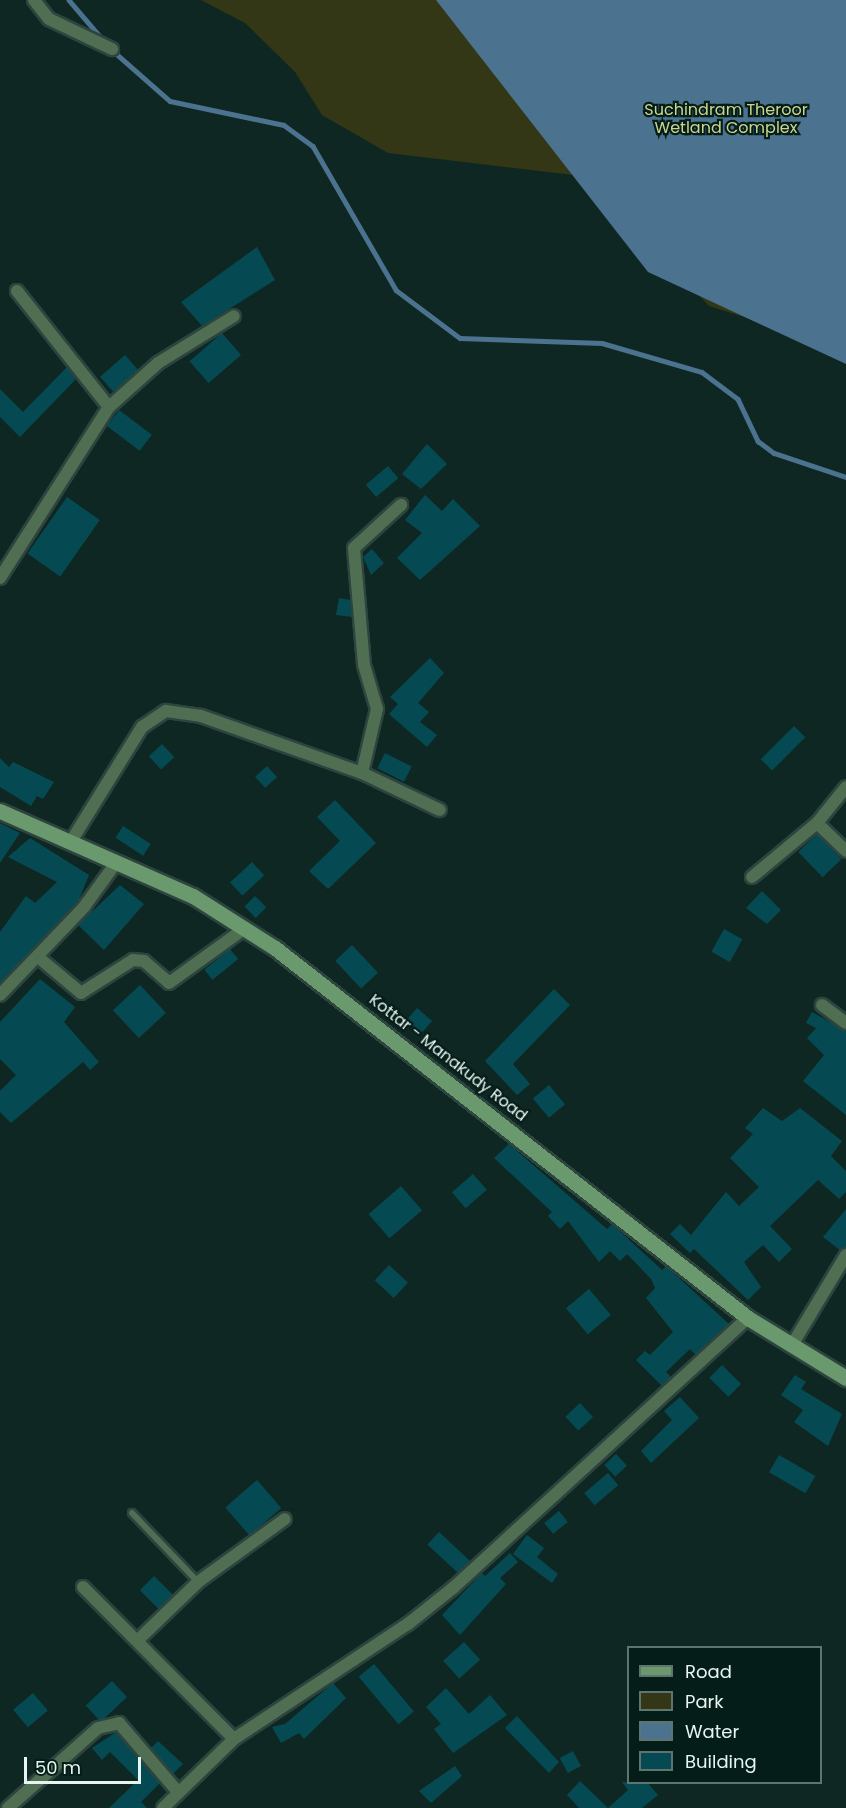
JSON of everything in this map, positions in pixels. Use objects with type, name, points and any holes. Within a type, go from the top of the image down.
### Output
[{"type":"main road","name":"Kottar - Manakudy Road","points":[[0,811],[192,896],[244,929],[399,1042],[747,1318],[846,1378]]},
{"type":"street","points":[[34,0],[49,19],[112,49]]},
{"type":"street","points":[[17,291],[109,407]]},
{"type":"street","points":[[0,578],[109,407],[158,363],[234,316]]},
{"type":"street","points":[[362,773],[377,710],[364,666],[354,548],[401,505]]},
{"type":"street","points":[[70,843],[142,727],[166,711],[201,716],[362,773],[440,810]]},
{"type":"street","points":[[752,877],[817,823],[846,787]]},
{"type":"street","points":[[817,823],[846,851]]},
{"type":"street","points":[[0,995],[38,957],[116,863]]},
{"type":"street","points":[[38,957],[81,993],[133,960],[144,961],[169,983],[244,929]]},
{"type":"street","points":[[822,1005],[846,1023]]},
{"type":"street","points":[[792,1345],[846,1255]]},
{"type":"street","points":[[163,1808],[234,1739],[444,1595],[747,1318]]},
{"type":"street","points":[[138,1640],[198,1582],[285,1519]]},
{"type":"street","points":[[83,1587],[234,1739]]},
{"type":"street","points":[[8,1808],[98,1728],[119,1723],[178,1792]]},
{"type":"lane","points":[[132,1514],[198,1582]]},
{"type":"green space","name":"Suchindram Theroor Wetland Complex","points":[[201,0],[846,0],[770,325],[709,306],[590,177],[388,153],[322,115],[295,72],[245,23]]},
{"type":"water","name":"Suchindram Theroor Wetland Complex","points":[[436,0],[846,0],[846,364],[648,272]]},
{"type":"building","points":[[257,247],[275,280],[202,326],[181,302]]},
{"type":"building","points":[[222,333],[241,355],[209,383],[190,361]]},
{"type":"building","points":[[125,355],[138,370],[113,392],[100,377]]},
{"type":"building","points":[[67,367],[76,379],[20,437],[0,417],[0,389],[23,412]]},
{"type":"building","points":[[119,410],[152,435],[140,451],[107,426]]},
{"type":"building","points":[[427,444],[447,464],[421,489],[402,474]]},
{"type":"building","points":[[388,466],[398,478],[376,497],[366,485]]},
{"type":"building","points":[[425,495],[442,511],[453,499],[480,526],[420,580],[397,558],[422,533],[405,520]]},
{"type":"building","points":[[67,497],[100,520],[60,576],[27,554]]},
{"type":"building","points":[[372,549],[384,563],[371,575],[363,557]]},
{"type":"building","points":[[339,598],[350,600],[352,617],[336,615]]},
{"type":"building","points":[[430,658],[444,673],[418,703],[429,712],[420,722],[437,735],[427,747],[389,714],[398,704],[390,697]]},
{"type":"building","points":[[794,726],[805,737],[772,771],[761,759]]},
{"type":"building","points":[[162,744],[174,757],[161,769],[149,756]]},
{"type":"building","points":[[385,753],[412,767],[404,782],[377,768]]},
{"type":"building","points":[[0,758],[9,767],[13,762],[54,782],[43,799],[37,796],[31,806],[0,787]]},
{"type":"building","points":[[267,766],[277,777],[265,788],[255,777]]},
{"type":"building","points":[[335,800],[376,843],[328,889],[309,871],[340,841],[317,817]]},
{"type":"building","points":[[0,823],[20,833],[0,863]]},
{"type":"building","points":[[123,826],[151,844],[143,856],[115,838]]},
{"type":"building","points":[[817,834],[841,859],[823,877],[798,852]]},
{"type":"building","points":[[30,838],[89,875],[78,902],[0,983],[0,932],[26,896],[35,903],[57,882],[8,857]]},
{"type":"building","points":[[252,862],[264,875],[242,896],[230,882]]},
{"type":"building","points":[[120,885],[144,904],[104,950],[78,925]]},
{"type":"building","points":[[762,891],[781,910],[767,924],[746,908]]},
{"type":"building","points":[[255,896],[266,907],[256,918],[244,907]]},
{"type":"building","points":[[724,929],[742,939],[730,962],[711,952]]},
{"type":"building","points":[[352,945],[378,973],[361,988],[335,961]]},
{"type":"building","points":[[230,949],[238,959],[213,980],[204,970]]},
{"type":"building","points":[[40,979],[75,1007],[64,1022],[99,1062],[90,1070],[83,1062],[11,1123],[0,1112],[0,1091],[16,1075],[0,1059],[0,1022]]},
{"type":"building","points":[[140,985],[166,1013],[139,1038],[113,1010]]},
{"type":"building","points":[[554,989],[570,1005],[513,1064],[530,1084],[517,1095],[485,1061]]},
{"type":"building","points":[[417,1008],[432,1021],[422,1033],[407,1020]]},
{"type":"building","points":[[812,1012],[846,1031],[846,1115],[803,1081],[824,1055],[807,1038],[816,1028],[806,1023]]},
{"type":"building","points":[[549,1085],[565,1104],[549,1118],[533,1098]]},
{"type":"building","points":[[763,1108],[782,1121],[800,1108],[842,1141],[831,1156],[846,1171],[846,1192],[839,1199],[818,1180],[770,1226],[792,1249],[779,1262],[763,1245],[744,1262],[761,1287],[748,1300],[694,1249],[690,1253],[670,1234],[680,1224],[691,1235],[726,1192],[739,1206],[759,1187],[730,1158],[753,1134],[745,1128]]},
{"type":"building","points":[[509,1144],[607,1229],[612,1224],[662,1270],[666,1266],[729,1324],[696,1355],[690,1349],[666,1372],[671,1377],[662,1386],[636,1360],[645,1351],[650,1355],[673,1332],[646,1298],[655,1288],[651,1279],[627,1254],[620,1261],[610,1251],[599,1262],[568,1221],[560,1229],[548,1216],[552,1212],[494,1158]]},
{"type":"building","points":[[473,1174],[487,1190],[466,1208],[452,1192]]},
{"type":"building","points":[[401,1186],[422,1210],[390,1238],[369,1214]]},
{"type":"building","points":[[846,1209],[846,1247],[840,1250],[823,1237]]},
{"type":"building","points":[[389,1265],[408,1283],[394,1298],[375,1280]]},
{"type":"building","points":[[589,1289],[611,1315],[588,1334],[566,1308]]},
{"type":"building","points":[[722,1365],[741,1384],[728,1397],[709,1378]]},
{"type":"building","points":[[795,1375],[806,1382],[801,1389],[842,1414],[828,1446],[794,1422],[803,1410],[781,1395]]},
{"type":"building","points":[[680,1397],[699,1418],[651,1463],[641,1451],[672,1420],[664,1411]]},
{"type":"building","points":[[580,1403],[593,1417],[578,1431],[565,1417]]},
{"type":"building","points":[[616,1454],[627,1466],[615,1477],[604,1465]]},
{"type":"building","points":[[779,1455],[815,1476],[805,1493],[769,1472]]},
{"type":"building","points":[[608,1473],[618,1485],[595,1505],[584,1493]]},
{"type":"building","points":[[257,1480],[281,1508],[250,1535],[225,1508]]},
{"type":"building","points":[[559,1511],[568,1522],[553,1534],[544,1523]]},
{"type":"building","points":[[439,1532],[470,1561],[458,1573],[427,1544]]},
{"type":"building","points":[[527,1535],[544,1548],[537,1557],[558,1574],[552,1583],[513,1554]]},
{"type":"building","points":[[510,1553],[518,1562],[500,1578],[506,1584],[460,1635],[442,1615],[482,1573],[485,1576]]},
{"type":"building","points":[[154,1576],[173,1595],[159,1609],[140,1590]]},
{"type":"building","points":[[464,1642],[480,1660],[459,1679],[443,1661]]},
{"type":"building","points":[[374,1664],[414,1711],[399,1724],[359,1677]]},
{"type":"building","points":[[112,1681],[127,1697],[101,1722],[86,1706]]},
{"type":"building","points":[[333,1683],[346,1698],[304,1739],[299,1733],[281,1743],[272,1727],[285,1724]]},
{"type":"building","points":[[446,1688],[469,1714],[490,1695],[507,1715],[453,1753],[434,1729],[441,1724],[426,1707]]},
{"type":"building","points":[[33,1693],[48,1711],[28,1727],[13,1710]]},
{"type":"building","points":[[517,1716],[559,1762],[549,1773],[505,1728]]},
{"type":"building","points":[[116,1732],[160,1783],[141,1802],[147,1808],[109,1808],[138,1780],[110,1752],[102,1760],[92,1748]]},
{"type":"building","points":[[158,1741],[183,1764],[173,1774],[151,1748]]},
{"type":"building","points":[[573,1751],[581,1766],[568,1773],[560,1758]]},
{"type":"building","points":[[455,1766],[462,1776],[431,1803],[419,1791]]},
{"type":"building","points":[[580,1781],[608,1808],[579,1808],[567,1795]]},
{"type":"building","points":[[622,1782],[649,1784],[658,1795],[642,1808],[608,1808],[628,1790]]},
{"type":"waterway","points":[[69,0],[104,41]]},
{"type":"waterway","points":[[112,50],[170,101],[284,125],[313,146],[396,290],[460,338],[602,343],[702,372],[738,399],[758,441],[774,453],[846,477]]}]
